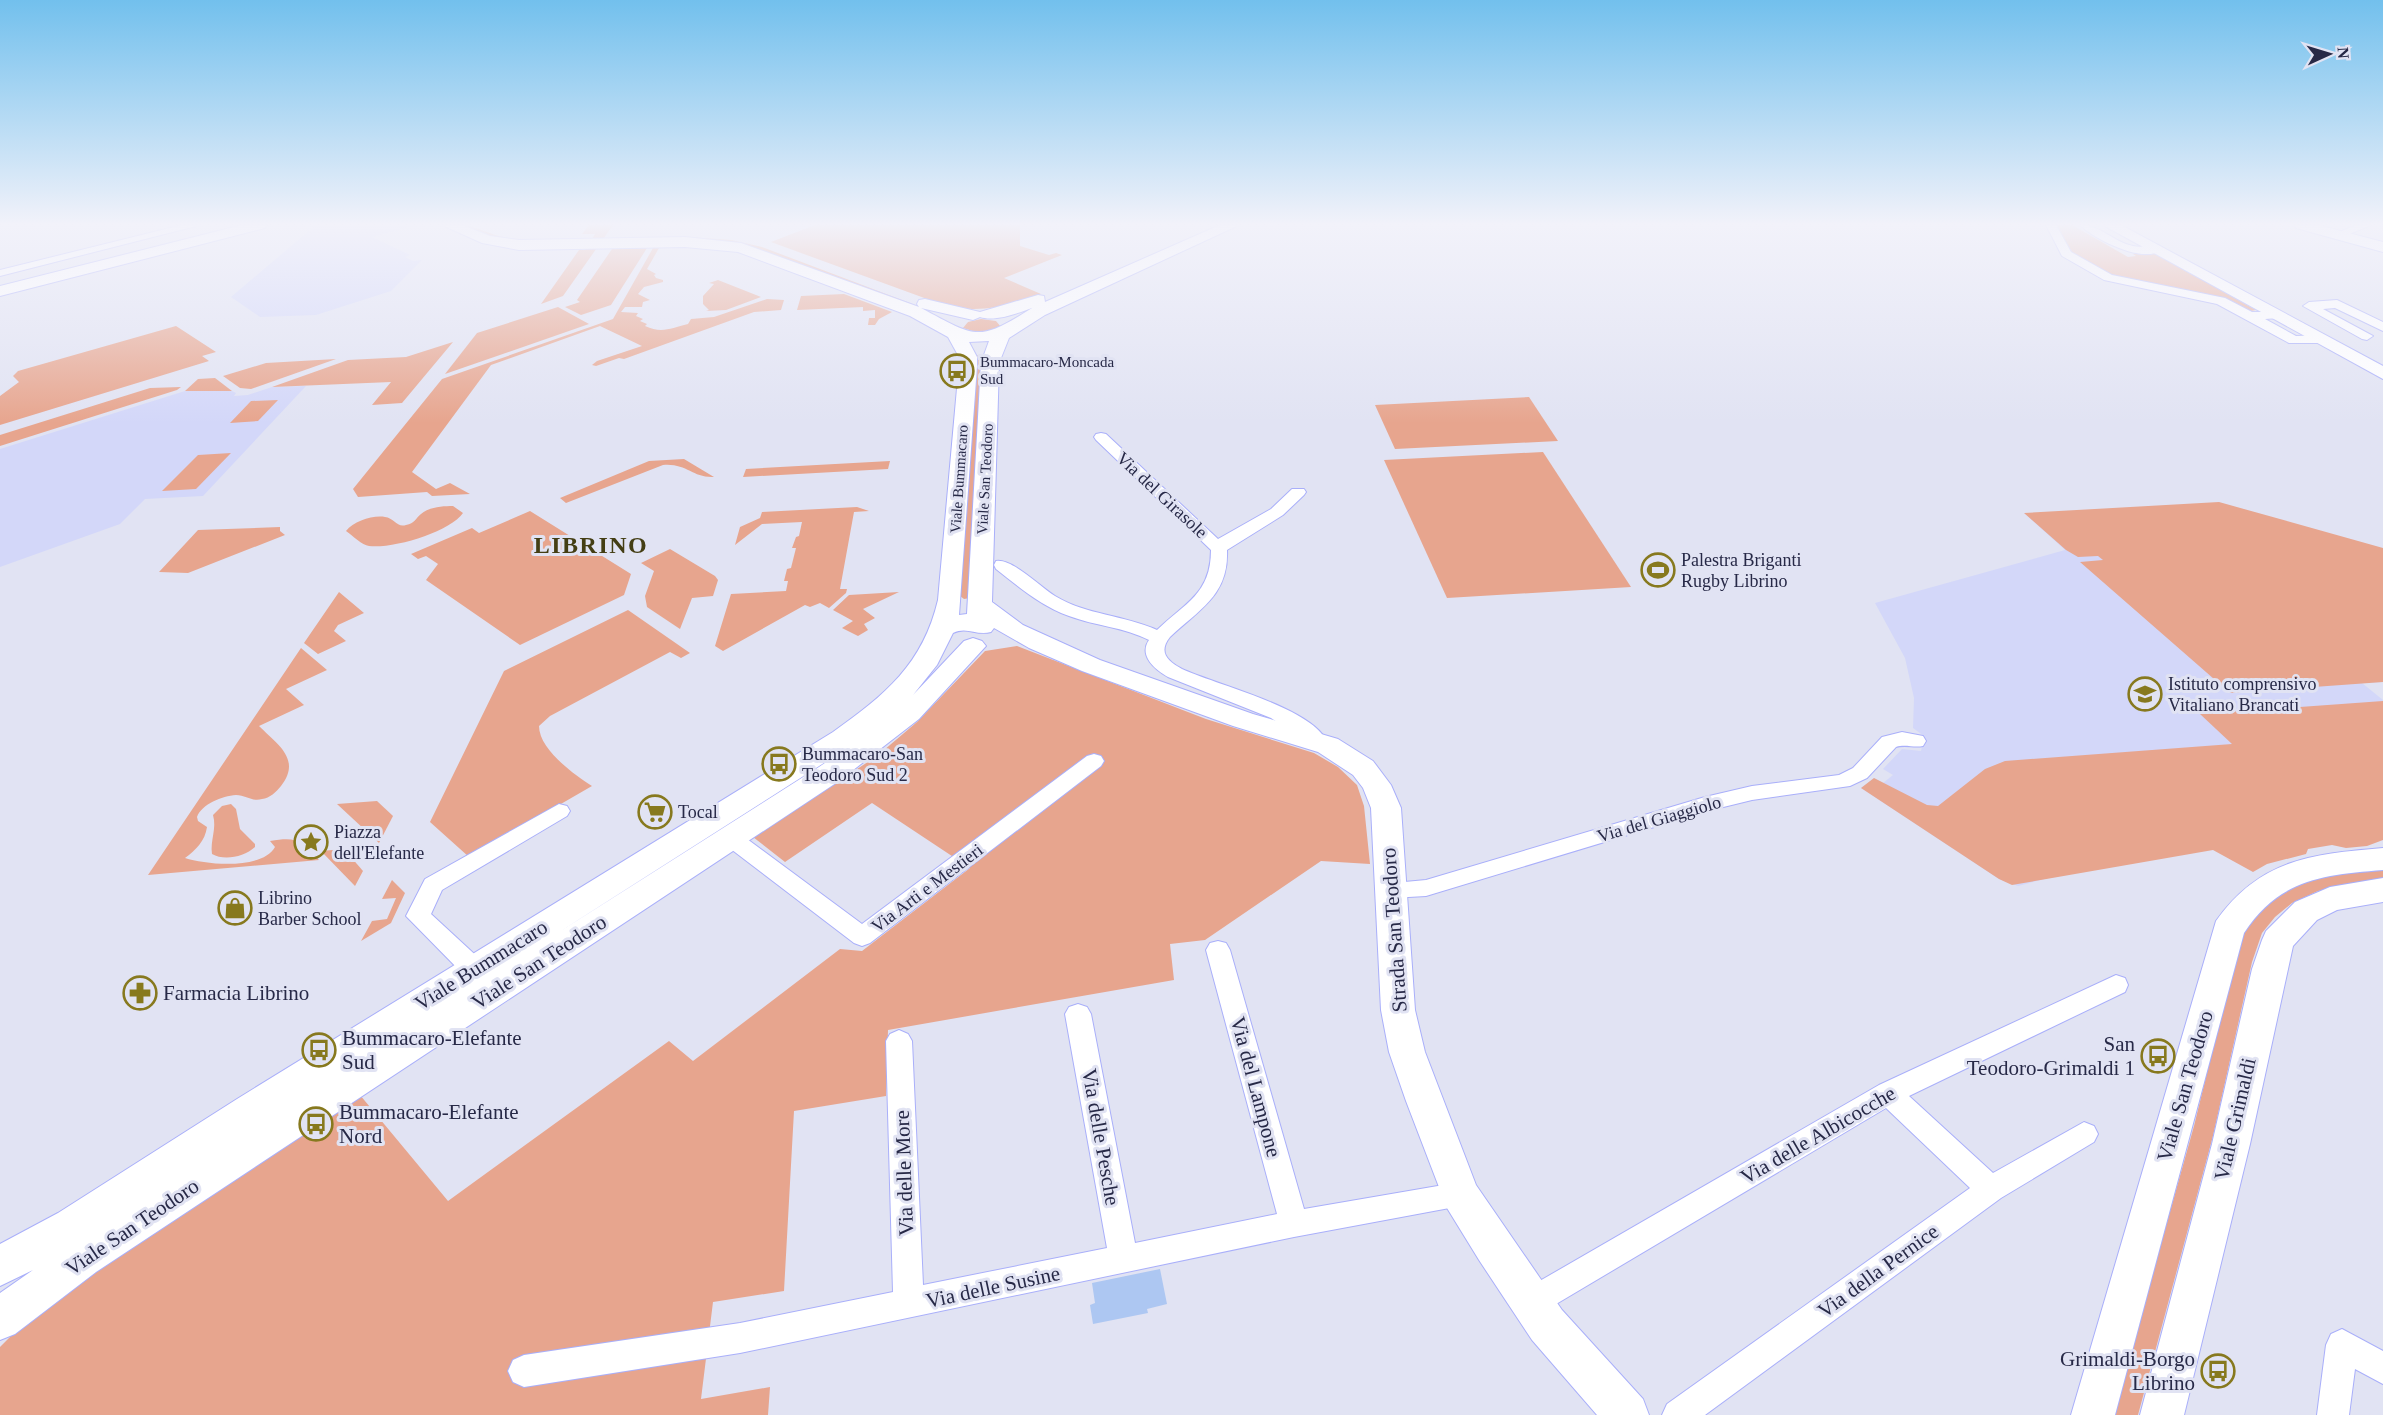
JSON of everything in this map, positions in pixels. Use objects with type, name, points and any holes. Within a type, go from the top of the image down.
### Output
[{"type":"main road","points":[[869,291],[929,311],[1001,316],[1012,324],[1006,332],[982,338],[954,332]]},
{"type":"main road","points":[[954,332],[956,322],[980,315],[1037,306],[1069,291]]},
{"type":"main road","name":"Viale San Teodoro","points":[[0,1319],[81,1258],[829,774],[902,720],[935,687],[979,629],[992,354],[1006,332],[1037,306],[1073,291]]},
{"type":"main road","points":[[2231,291],[2383,373]]},
{"type":"main road","points":[[2253,291],[2383,360]]},
{"type":"main road","points":[[929,311],[954,332],[968,357],[980,351],[992,354]]},
{"type":"main road","name":"Viale Bummacaro","points":[[0,1266],[72,1226],[873,717],[913,681],[942,633],[950,600],[968,357]]},
{"type":"main road","points":[[942,633],[949,647],[979,629],[990,616],[1031,638]]},
{"type":"main road","points":[[979,629],[1015,638],[1031,638]]},
{"type":"main road","name":"Strada San Teodoro","points":[[1031,638],[1128,679],[1244,720],[1315,738],[1359,764],[1382,793],[1386,808],[1395,978],[1407,1052],[1461,1195],[1530,1303],[1627,1415]]},
{"type":"main road","name":"Viale San Teodoro","points":[[2093,1415],[2228,930],[2248,900],[2284,876],[2326,864],[2383,859]]},
{"type":"main road","name":"Viale Grimaldi","points":[[2162,1415],[2230,1144],[2269,969],[2278,940],[2290,925],[2314,907],[2330,899],[2383,890]]},
{"type":"street","points":[[2172,291],[2221,301],[2294,340],[2321,339]]},
{"type":"street","points":[[2367,336],[2309,306],[2337,304],[2383,327]]},
{"type":"street","points":[[2250,316],[2275,315]]},
{"type":"street","points":[[2344,339],[2383,334]]},
{"type":"street","name":"Via del Girasole","points":[[1101,437],[1219,549],[1216,574],[1205,597],[1159,638]]},
{"type":"street","points":[[1219,549],[1235,535],[1277,513],[1298,492]]},
{"type":"street","points":[[1002,565],[1046,598],[1068,610],[1131,625],[1159,638],[1154,650],[1159,662],[1176,673],[1276,712],[1296,723],[1315,738]]},
{"type":"street","name":"Via del Giaggiolo","points":[[1391,890],[1426,888],[1705,804],[1752,793],[1843,781],[1860,773],[1889,742],[1902,738],[1917,741]]},
{"type":"street","name":"Via Arti e Mestieri","points":[[731,838],[862,938],[1094,760]]},
{"type":"street","points":[[474,969],[418,916],[433,885],[559,811]]},
{"type":"street","name":"Via del Lampone","points":[[1218,950],[1294,1224]]},
{"type":"street","name":"Via delle Albicocche","points":[[1530,1303],[1888,1093],[2116,985]]},
{"type":"street","name":"Via delle Pesche","points":[[1078,1014],[1124,1261]]},
{"type":"street","name":"Via delle More","points":[[899,1041],[909,1305]]},
{"type":"street","points":[[1888,1093],[1991,1189]]},
{"type":"street","name":"Via della Pernice","points":[[1678,1415],[1991,1189],[2084,1134]]},
{"type":"street","name":"Via delle Susine","points":[[524,1371],[740,1338],[1124,1261],[1294,1224],[1461,1195]]},
{"type":"street","points":[[2332,1415],[2342,1346],[2383,1368]]},
{"type":"shaded area","points":[[238,291],[391,291],[316,315],[260,317],[231,297]]},
{"type":"shaded area","points":[[550,291],[566,291],[563,296],[541,304]]},
{"type":"shaded area","points":[[583,291],[620,291],[611,305],[581,315],[565,307],[580,302],[577,300]]},
{"type":"shaded area","points":[[629,291],[641,291],[638,294],[650,300],[643,302],[642,307],[625,307],[621,312],[638,313],[636,316],[643,319],[640,321],[647,324],[645,326],[656,330],[688,324],[691,319],[714,317],[767,299],[784,300],[781,310],[754,312],[624,359],[619,358],[596,366],[592,365],[597,361],[642,346],[600,326],[491,365],[412,472],[436,489],[450,483],[470,494],[432,496],[427,492],[358,497],[353,489],[442,379],[613,319]]},
{"type":"shaded area","points":[[708,291],[746,291],[761,297],[726,310],[706,311],[709,310],[703,304],[703,296]]},
{"type":"shaded area","points":[[870,291],[878,291],[931,311],[926,312]]},
{"type":"shaded area","points":[[905,291],[1034,291],[1041,294],[995,307],[973,309],[949,307]]},
{"type":"shaded area","points":[[2166,291],[2222,291],[2256,310],[2251,311]]},
{"type":"shaded area","points":[[844,294],[892,312],[879,319],[875,325],[868,325],[869,318],[875,318],[875,310],[863,311],[863,307],[797,310],[801,296]]},
{"type":"shaded area","points":[[558,307],[589,324],[445,374],[477,333]]},
{"type":"shaded area","points":[[981,319],[996,321],[1001,327],[982,334],[963,328],[968,322]]},
{"type":"shaded area","points":[[176,326],[216,352],[202,356],[209,361],[0,425],[0,396],[19,382],[13,376],[18,371]]},
{"type":"shaded area","points":[[453,342],[402,403],[372,405],[391,382],[272,387],[348,360],[406,357]]},
{"type":"shaded area","points":[[984,355],[970,598],[964,599],[960,596],[976,356]]},
{"type":"shaded area","points":[[336,359],[251,389],[240,388],[223,376],[266,363]]},
{"type":"shaded area","points":[[215,378],[232,391],[185,391],[198,379]]},
{"type":"shaded area","points":[[306,386],[203,496],[145,499],[120,524],[0,567],[0,449],[185,391],[232,391],[236,393],[234,396],[248,395],[272,387]]},
{"type":"shaded area","points":[[181,387],[0,446],[0,435],[150,388]]},
{"type":"shaded area","points":[[1529,397],[1558,441],[1395,449],[1375,405]]},
{"type":"shaded area","points":[[278,400],[258,421],[230,423],[251,401]]},
{"type":"shaded area","points":[[1543,452],[1631,587],[1447,598],[1384,460]]},
{"type":"shaded area","points":[[231,453],[196,489],[162,491],[198,455]]},
{"type":"shaded area","points":[[684,459],[714,477],[706,477],[678,466],[663,465],[566,503],[560,498],[649,461]]},
{"type":"shaded area","points":[[890,461],[888,469],[743,477],[746,469]]},
{"type":"shaded area","points":[[2219,502],[2383,548],[2383,682],[2230,693],[2080,562],[2103,560],[2098,556],[2078,557],[2066,550],[2024,513]]},
{"type":"shaded area","points":[[453,506],[463,513],[456,520],[434,533],[406,542],[369,546],[346,531],[359,522],[375,517],[388,518],[403,526],[413,522],[428,510]]},
{"type":"shaded area","points":[[857,507],[869,511],[854,512],[840,589],[847,589],[846,593],[829,608],[820,603],[810,607],[805,605],[723,651],[715,646],[731,594],[786,591],[788,581],[784,581],[787,569],[791,568],[796,548],[792,548],[796,537],[799,536],[802,522],[762,524],[735,545],[740,527],[760,518],[762,512]]},
{"type":"shaded area","points":[[530,511],[631,574],[624,595],[520,645],[426,580],[438,564],[426,556],[418,559],[411,554],[472,528],[479,533]]},
{"type":"shaded area","name":"Istituto comprensivo Vitaliano Brancati","points":[[2024,513],[2383,682],[2362,683],[2383,700],[2383,790],[2018,886],[1999,879],[1861,788],[1874,778],[1883,783],[1893,775],[1883,769],[1902,749],[1921,751],[1924,736],[1913,728],[1914,698],[1905,658],[1875,603],[2065,550]]},
{"type":"shaded area","points":[[280,527],[280,531],[285,535],[188,573],[159,572],[198,530]]},
{"type":"shaded area","points":[[670,549],[718,580],[713,596],[692,598],[680,629],[647,607],[645,596],[654,571],[641,563]]},
{"type":"shaded area","points":[[339,592],[364,613],[338,625],[334,631],[346,641],[318,654],[304,643]]},
{"type":"shaded area","points":[[899,592],[863,609],[875,618],[864,624],[868,630],[858,636],[842,628],[853,621],[833,610],[849,595]]},
{"type":"shaded area","points":[[628,610],[690,653],[681,658],[670,652],[550,716],[539,726],[540,735],[558,760],[592,786],[469,857],[430,822],[504,671]]},
{"type":"shaded area","points":[[1017,646],[1206,719],[1314,753],[1338,767],[1357,785],[1364,806],[1370,864],[1321,861],[1205,940],[1170,944],[1174,980],[888,1030],[886,1096],[794,1111],[784,1291],[713,1302],[701,1399],[770,1387],[768,1415],[0,1415],[0,1347],[41,1306],[360,1095],[448,1201],[669,1041],[693,1061],[840,949],[862,951],[970,868],[872,803],[785,862],[753,837],[877,756],[917,722],[985,651]]},
{"type":"shaded area","points":[[301,648],[327,670],[286,689],[304,705],[259,726],[285,753],[289,768],[287,776],[279,788],[268,797],[255,800],[236,795],[219,799],[203,808],[197,817],[198,821],[207,827],[204,837],[185,858],[220,864],[247,862],[268,854],[275,847],[270,841],[287,839],[303,844],[319,860],[148,875]]},
{"type":"shaded area","points":[[2383,701],[2383,840],[2367,846],[2346,848],[2332,845],[2308,849],[2306,854],[2267,864],[2253,872],[2213,850],[2012,885],[1999,879],[1861,788],[1874,778],[1927,805],[1938,806],[1985,769],[2005,761],[2232,744],[2200,714]]},
{"type":"shaded area","points":[[377,801],[393,816],[379,843],[337,804]]},
{"type":"shaded area","points":[[231,804],[236,809],[240,829],[255,844],[255,847],[234,857],[217,856],[212,854],[213,815],[222,806]]},
{"type":"shaded area","points":[[344,849],[363,871],[355,886],[321,851]]},
{"type":"shaded area","points":[[2383,868],[2383,880],[2318,891],[2292,903],[2275,917],[2262,933],[2252,962],[2213,1136],[2138,1415],[2113,1415],[2194,1126],[2236,954],[2247,924],[2280,893],[2305,880]]},
{"type":"shaded area","points":[[392,880],[405,893],[391,923],[361,941],[372,921],[387,919],[396,898],[382,899]]},
{"type":"building","points":[[1160,1269],[1167,1304],[1147,1309],[1148,1313],[1093,1324],[1090,1305],[1095,1303],[1092,1283]]},
{"type":"place","name":"Bummacaro-Moncada Sud","points":[[957,371]]},
{"type":"place","name":"Palestra Briganti Rugby Librino","points":[[1658,570]]},
{"type":"place","name":"Istituto comprensivo Vitaliano Brancati","points":[[2145,694]]},
{"type":"place","name":"Bummacaro-San Teodoro Sud 2","points":[[779,764]]},
{"type":"place","name":"Tocal","points":[[655,812]]},
{"type":"place","name":"Piazza dell'Elefante","points":[[311,842]]},
{"type":"place","name":"Librino Barber School","points":[[235,908]]},
{"type":"place","name":"Farmacia Librino","points":[[140,993]]},
{"type":"place","name":"Bummacaro-Elefante Sud","points":[[319,1050]]},
{"type":"place","name":"San Teodoro-Grimaldi 1","points":[[2158,1056]]},
{"type":"place","name":"Bummacaro-Elefante Nord","points":[[316,1124]]},
{"type":"place","name":"Grimaldi-Borgo Librino","points":[[2218,1371]]},
{"type":"district","name":"LIBRINO","points":[[591,545]]}]
